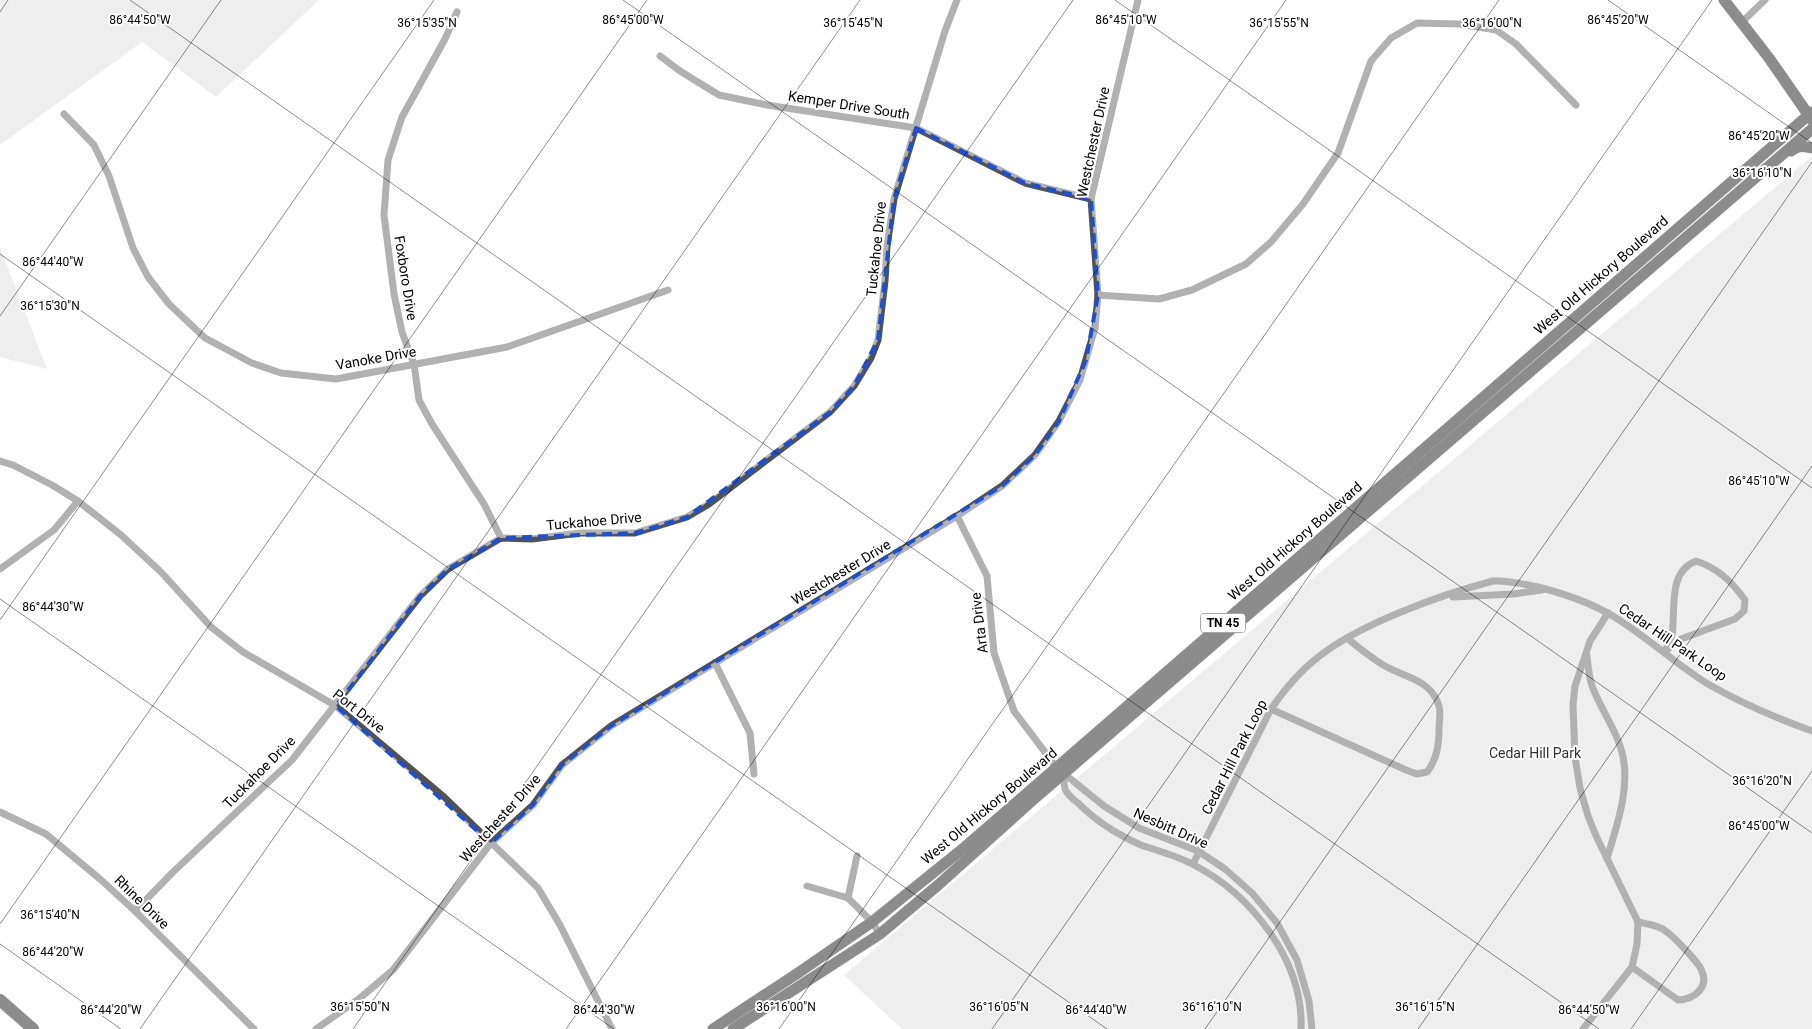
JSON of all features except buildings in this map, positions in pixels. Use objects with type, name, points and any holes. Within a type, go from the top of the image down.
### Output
[{"type":"highway","points":[[0,1000],[33,1029]]},
{"type":"main road","points":[[1724,0],[1811,116]]},
{"type":"main road","name":"West Old Hickory Boulevard","points":[[733,1029],[880,934],[937,886],[1060,771],[1811,116]]},
{"type":"main road","name":"West Old Hickory Boulevard","points":[[713,1029],[872,922],[1060,771],[1812,129]]},
{"type":"main road","points":[[1750,182],[1757,180],[1796,147],[1812,148]]},
{"type":"street","name":"Tuckahoe Drive","points":[[135,911],[173,872],[292,760],[420,596],[448,569],[501,538],[532,540],[580,533],[635,533],[687,517],[709,504],[830,412],[854,386],[871,358],[878,340],[886,281],[887,246],[894,199],[945,31],[957,0]]},
{"type":"street","name":"Westchester Drive","points":[[316,1029],[360,998],[393,970],[492,843],[533,805],[562,765],[593,739],[611,726],[956,516],[1002,486],[1035,455],[1059,421],[1080,380],[1095,328],[1098,295],[1091,199],[1138,0]]},
{"type":"street","points":[[1742,22],[1765,0]]},
{"type":"street","name":"Foxboro Drive","points":[[457,12],[445,39],[402,118],[388,160],[384,215],[393,286],[402,332],[414,364],[419,400],[432,424],[484,504],[501,538]]},
{"type":"street","points":[[1098,295],[1159,299],[1192,290],[1246,264],[1271,242],[1303,204],[1338,153],[1371,61],[1391,38],[1417,23],[1459,24],[1496,30],[1516,44],[1576,104]]},
{"type":"street","name":"Kemper Drive South","points":[[660,56],[680,71],[720,95],[767,105],[916,128],[1025,183],[1091,199]]},
{"type":"street","name":"Vanoke Drive","points":[[64,114],[94,145],[109,175],[133,248],[148,277],[169,304],[205,338],[235,354],[282,374],[336,379],[507,347],[668,290]]},
{"type":"street","name":"Port Drive","points":[[0,461],[52,485],[78,501],[121,535],[161,572],[211,627],[243,652],[336,706],[444,797],[538,888],[560,925],[612,1029]]},
{"type":"street","points":[[0,569],[54,530],[78,501]]},
{"type":"street","name":"Arta Drive","points":[[956,516],[987,576],[994,652],[1014,711],[1060,771]]},
{"type":"street","points":[[1696,562],[1709,565],[1734,585],[1745,600],[1744,612],[1735,619],[1681,639],[1664,652],[1672,636],[1674,598],[1678,578],[1689,564],[1696,562]]},
{"type":"street","name":"Cedar Hill Park Loop","points":[[1192,864],[1271,709],[1286,688],[1307,667],[1329,649],[1347,638],[1392,616],[1484,583],[1502,580],[1582,600],[1608,613],[1693,674],[1730,696],[1768,714],[1812,731]]},
{"type":"street","name":"Cedar Hill Park Loop","points":[[1438,599],[1547,590]]},
{"type":"street","points":[[1583,1029],[1632,967],[1637,944],[1638,922],[1588,816],[1580,788],[1575,756],[1572,705],[1576,686],[1590,641],[1608,613]]},
{"type":"street","points":[[1271,709],[1406,770],[1417,774],[1427,772],[1434,763],[1439,736],[1439,705],[1435,698],[1418,680],[1397,673],[1383,665],[1347,638]]},
{"type":"street","points":[[1586,653],[1592,686],[1619,742],[1625,772],[1619,815],[1607,859]]},
{"type":"street","points":[[715,663],[750,733],[754,774]]},
{"type":"street","name":"Nesbitt Drive","points":[[1060,771],[1127,822],[1198,851],[1239,880],[1277,922],[1290,944],[1302,973],[1309,1001],[1312,1029]]},
{"type":"street","name":"Nesbitt Drive","points":[[1060,771],[1065,790],[1097,820],[1132,841],[1192,864],[1208,873],[1236,894],[1257,916],[1279,949],[1291,975],[1299,1004],[1301,1029]]},
{"type":"street","name":"Rhine Drive","points":[[0,812],[46,834],[100,879],[254,1029]]},
{"type":"street","points":[[848,898],[857,856]]},
{"type":"street","points":[[807,886],[848,898],[872,922],[880,934]]},
{"type":"street","points":[[1632,967],[1678,1000],[1692,997],[1700,991],[1704,984],[1704,975],[1700,967],[1666,931],[1657,926],[1638,922]]},
{"type":"highlighted area","points":[[916,128],[1025,183],[1091,199],[1098,295],[1086,360],[1059,421],[1035,455],[1002,486],[611,726],[562,765],[533,805],[491,843],[336,706],[420,596],[448,569],[501,538],[635,533],[687,517],[830,412],[854,386],[878,340],[894,199]]},
{"type":"green space","points":[[0,0],[319,0],[216,97],[142,42],[0,145]]},
{"type":"green space","name":"Cedar Hill Park","points":[[1812,156],[1812,1029],[902,1029],[844,975]]},
{"type":"green space","points":[[0,247],[47,369],[0,357]]}]
